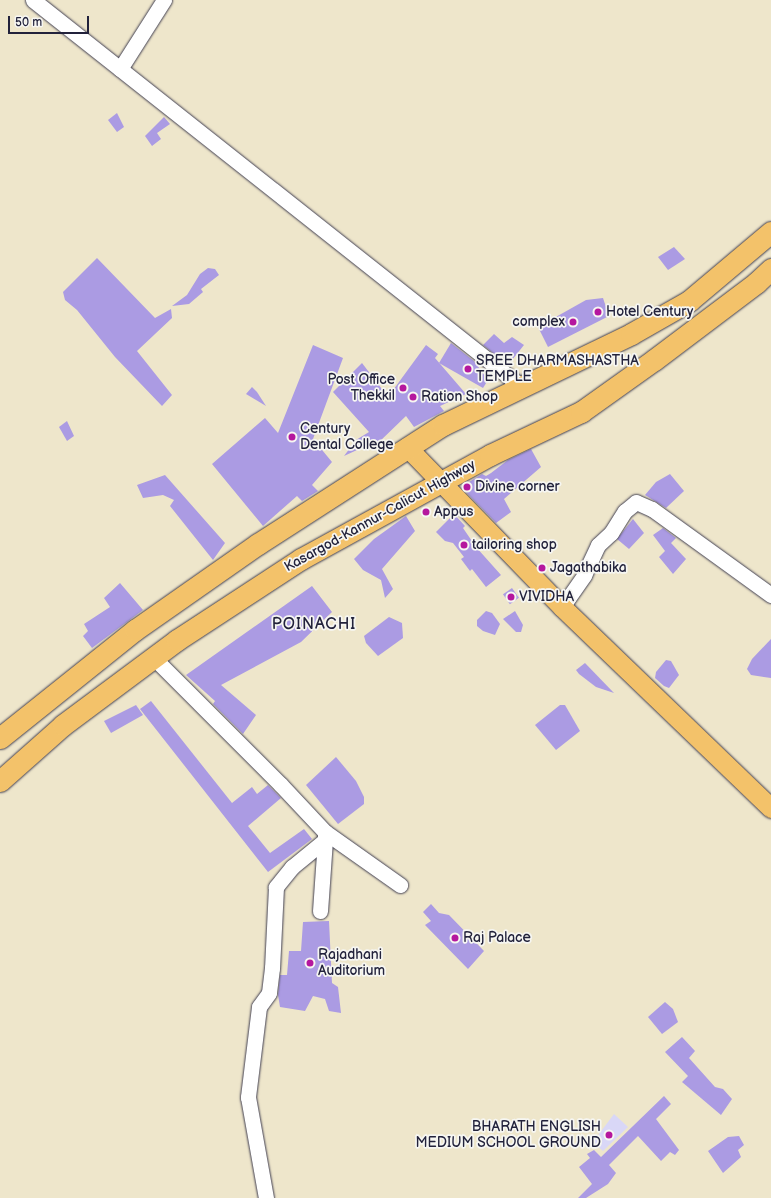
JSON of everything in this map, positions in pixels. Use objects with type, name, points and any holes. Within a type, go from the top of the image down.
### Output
[{"type":"highway","points":[[0,738],[135,630],[258,544],[443,425],[631,334],[689,301],[771,232]]},
{"type":"highway","name":"Kasargod-Kannur-Calicut Highway","points":[[0,781],[63,725],[153,657],[301,559],[490,455],[580,412],[667,350],[756,283],[771,269]]},
{"type":"main road","points":[[407,447],[562,607],[771,808]]},
{"type":"street","points":[[33,0],[522,387]]},
{"type":"street","points":[[120,69],[164,0]]},
{"type":"street","points":[[562,607],[584,575],[598,545],[611,534],[625,511],[636,502],[652,509],[771,595]]},
{"type":"street","points":[[153,657],[280,784],[325,836],[400,885]]},
{"type":"street","points":[[320,911],[325,836]]},
{"type":"street","points":[[266,1198],[248,1096],[259,1007],[269,993],[272,968],[276,888],[292,867],[325,836]]},
{"type":"shaded area","name":"BHARATH ENGLISH MEDIUM SCHOOL GROUND","points":[[614,1114],[628,1127],[603,1151],[593,1142]]},
{"type":"building","points":[[117,113],[124,127],[117,132],[108,120]]},
{"type":"building","points":[[164,117],[170,124],[157,133],[161,139],[152,146],[145,136]]},
{"type":"building","points":[[674,247],[685,259],[668,270],[658,257]]},
{"type":"building","points":[[97,258],[155,318],[171,309],[172,318],[137,351],[172,395],[162,406],[115,357],[77,310],[65,300],[63,292]]},
{"type":"building","points":[[208,268],[215,269],[219,275],[201,289],[203,292],[189,304],[172,306],[187,295],[200,274]]},
{"type":"building","name":"complex","points":[[603,298],[609,316],[548,347],[538,327],[586,300]]},
{"type":"building","points":[[494,334],[504,343],[512,337],[524,345],[508,365],[483,345]]},
{"type":"building","name":"SREE DHARMASHASTHA TEMPLE","points":[[451,343],[474,361],[488,380],[483,388],[439,363]]},
{"type":"building","points":[[313,345],[343,358],[313,439],[332,462],[312,485],[318,491],[302,501],[297,496],[263,526],[212,464],[265,418],[278,433]]},
{"type":"building","points":[[426,345],[438,354],[435,358],[466,394],[440,406],[444,411],[414,427],[406,416],[376,445],[370,444],[344,456],[356,440],[369,432],[333,392],[362,363],[388,397]]},
{"type":"building","points":[[252,387],[257,392],[266,406],[246,394]]},
{"type":"building","points":[[67,421],[74,436],[67,441],[59,427]]},
{"type":"building","points":[[531,449],[541,467],[504,499],[511,512],[496,523],[461,487],[482,474],[486,476],[508,460]]},
{"type":"building","points":[[670,474],[684,491],[666,508],[645,495],[656,482]]},
{"type":"building","points":[[165,475],[225,543],[213,560],[170,506],[174,500],[163,495],[143,498],[137,485]]},
{"type":"building","points":[[454,514],[465,526],[463,528],[476,547],[501,575],[486,587],[472,569],[470,571],[461,559],[464,557],[453,543],[445,541],[436,532]]},
{"type":"building","points":[[406,516],[415,531],[382,569],[393,589],[385,598],[381,580],[363,570],[354,559],[374,539]]},
{"type":"building","points":[[633,519],[644,533],[629,549],[617,539]]},
{"type":"building","points":[[663,528],[676,538],[671,543],[686,559],[673,574],[659,557],[665,551],[653,535]]},
{"type":"building","points":[[120,583],[143,610],[92,648],[83,636],[88,631],[84,624],[110,607],[104,598]]},
{"type":"building","points":[[312,586],[332,612],[301,642],[221,685],[256,715],[243,734],[213,704],[215,701],[186,675]]},
{"type":"building","name":"VIVIDHA","points":[[512,588],[519,598],[510,604],[503,594]]},
{"type":"building","points":[[486,611],[492,613],[500,624],[495,635],[483,631],[477,626],[477,620]]},
{"type":"building","points":[[515,611],[523,625],[521,632],[516,632],[503,619]]},
{"type":"building","points":[[389,617],[402,623],[403,638],[378,656],[366,643],[364,636]]},
{"type":"building","points":[[771,639],[771,678],[751,675],[747,669],[752,659]]},
{"type":"building","points":[[666,660],[671,661],[679,675],[669,688],[664,686],[655,678],[656,672]]},
{"type":"building","points":[[585,663],[614,693],[596,687],[579,674],[576,670]]},
{"type":"building","points":[[151,701],[232,803],[252,787],[257,794],[268,785],[281,798],[248,826],[270,853],[304,829],[312,839],[268,872],[140,709]]},
{"type":"building","points":[[136,705],[143,715],[111,733],[104,721]]},
{"type":"building","points":[[560,705],[565,705],[580,731],[556,750],[535,725]]},
{"type":"building","points":[[336,757],[356,781],[364,797],[364,804],[338,824],[306,785]]},
{"type":"building","name":"Raj Palace","points":[[431,904],[439,913],[449,915],[484,951],[468,969],[425,925],[431,921],[423,912]]},
{"type":"building","name":"Rajadhani Auditorium","points":[[329,921],[332,983],[338,987],[341,1013],[329,1011],[325,999],[313,996],[305,1011],[280,1007],[278,995],[280,975],[287,975],[289,951],[301,951],[303,922]]},
{"type":"building","points":[[665,1002],[673,1009],[678,1022],[662,1034],[648,1017]]},
{"type":"building","points":[[682,1037],[695,1051],[689,1058],[715,1087],[723,1089],[732,1099],[721,1115],[682,1082],[688,1076],[665,1052]]},
{"type":"building","points":[[664,1096],[671,1104],[656,1119],[679,1150],[675,1155],[670,1152],[661,1161],[638,1136],[609,1165],[616,1173],[608,1184],[586,1198],[578,1198],[592,1184],[579,1167],[590,1158],[587,1154],[594,1150],[601,1157]]},
{"type":"building","points":[[739,1136],[744,1145],[738,1150],[741,1157],[723,1173],[708,1151],[728,1137]]},
{"type":"place","name":"Hotel Century","points":[[598,312]]},
{"type":"place","name":"complex","points":[[573,322]]},
{"type":"place","name":"SREE DHARMASHASTHA TEMPLE","points":[[468,369]]},
{"type":"place","name":"Post Office Thekkil","points":[[403,388]]},
{"type":"place","name":"Ration Shop","points":[[413,397]]},
{"type":"place","name":"Century Dental College","points":[[292,437]]},
{"type":"place","name":"Divine corner","points":[[467,487]]},
{"type":"place","name":"Appus","points":[[426,512]]},
{"type":"place","name":"tailoring shop","points":[[464,545]]},
{"type":"place","name":"Jagathabika","points":[[542,568]]},
{"type":"place","name":"VIVIDHA","points":[[511,597]]},
{"type":"place","name":"Raj Palace","points":[[455,938]]},
{"type":"place","name":"Rajadhani Auditorium","points":[[310,963]]},
{"type":"place","name":"BHARATH ENGLISH MEDIUM SCHOOL GROUND","points":[[609,1135]]},
{"type":"district","name":"POINACHI","points":[[314,625]]}]
